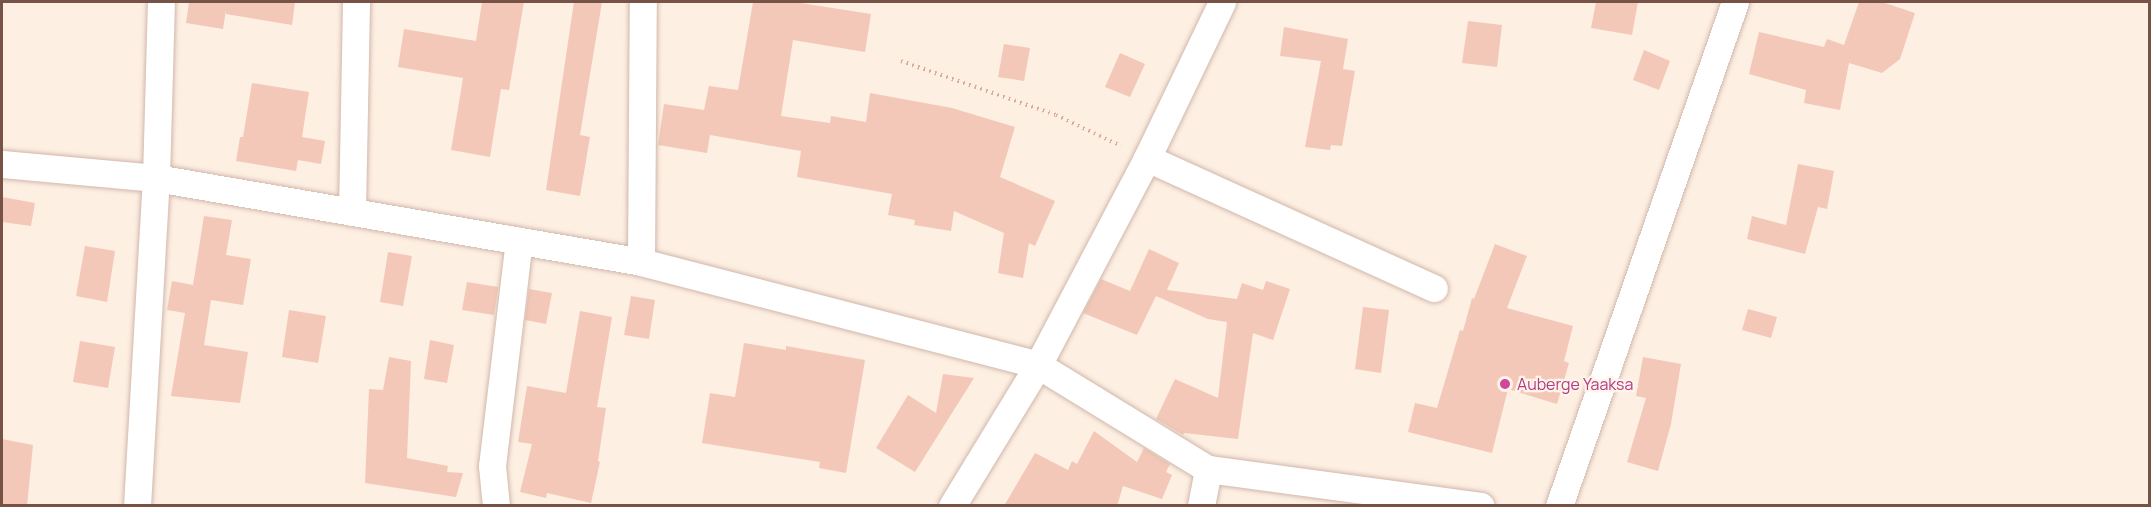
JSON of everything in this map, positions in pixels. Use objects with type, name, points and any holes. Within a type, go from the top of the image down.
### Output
[{"type":"street","points":[[137,506],[156,178],[161,2]]},
{"type":"street","points":[[352,212],[356,2]]},
{"type":"street","points":[[641,261],[643,2]]},
{"type":"street","points":[[952,506],[1038,365],[1147,158],[1222,2]]},
{"type":"street","points":[[1559,506],[1735,2]]},
{"type":"street","points":[[1147,158],[1434,288]]},
{"type":"street","points":[[2,164],[156,178],[641,261],[1038,365],[1208,469],[1480,506]]},
{"type":"street","points":[[496,506],[492,466],[519,241]]},
{"type":"street","points":[[1201,506],[1208,469]]},
{"type":"path","points":[[901,62],[1056,115],[1147,158]]},
{"type":"building","points":[[189,2],[295,2],[292,25],[226,14],[226,10],[223,29],[186,23]]},
{"type":"building","points":[[482,2],[524,2],[509,90],[501,89],[490,157],[451,150],[463,78],[398,67],[404,29],[476,41]]},
{"type":"building","points":[[574,2],[602,2],[580,135],[590,137],[580,196],[546,190]]},
{"type":"building","points":[[753,2],[794,2],[871,14],[865,52],[793,40],[781,116],[830,123],[831,116],[866,122],[870,93],[952,108],[1015,127],[1000,177],[1055,201],[1035,246],[1029,243],[1023,278],[998,273],[1004,233],[954,211],[951,231],[914,225],[915,220],[888,215],[892,194],[797,177],[801,151],[710,135],[707,153],[658,145],[664,104],[704,110],[709,86],[738,90]]},
{"type":"building","points":[[1596,2],[1638,2],[1632,35],[1591,28]]},
{"type":"building","points":[[1859,2],[1882,2],[1915,13],[1900,59],[1882,73],[1849,63],[1840,110],[1804,103],[1806,90],[1749,74],[1759,32],[1824,47],[1827,39],[1844,45]]},
{"type":"building","points":[[1468,21],[1502,25],[1497,67],[1462,63]]},
{"type":"building","points":[[1284,27],[1348,39],[1343,69],[1355,71],[1342,146],[1331,145],[1330,150],[1305,147],[1321,61],[1280,56]]},
{"type":"building","points":[[1004,44],[1030,48],[1024,81],[998,77]]},
{"type":"building","points":[[1644,50],[1670,61],[1659,90],[1633,80]]},
{"type":"building","points":[[1120,53],[1145,64],[1130,97],[1105,87]]},
{"type":"building","points":[[252,83],[309,92],[302,137],[325,141],[321,164],[298,160],[296,171],[236,161],[240,137],[243,137]]},
{"type":"building","points":[[1798,164],[1834,171],[1827,209],[1818,207],[1805,254],[1747,239],[1752,216],[1786,225]]},
{"type":"building","points":[[2,197],[35,203],[31,226],[2,222]]},
{"type":"building","points":[[204,216],[232,220],[226,255],[251,259],[243,305],[211,300],[204,345],[248,352],[240,403],[171,396],[185,313],[167,310],[172,281],[193,285]]},
{"type":"building","points":[[1495,244],[1527,256],[1507,308],[1573,326],[1564,361],[1569,363],[1557,404],[1508,389],[1492,453],[1408,432],[1415,403],[1437,408],[1460,330],[1463,331],[1472,298],[1474,299]]},
{"type":"building","points":[[85,246],[115,251],[107,302],[76,296]]},
{"type":"building","points":[[1149,249],[1179,263],[1167,290],[1237,299],[1242,283],[1263,290],[1266,281],[1290,289],[1273,340],[1253,333],[1238,439],[1184,433],[1183,435],[1156,419],[1175,379],[1218,398],[1227,322],[1208,319],[1156,296],[1137,335],[1083,313],[1101,279],[1130,291]]},
{"type":"building","points":[[388,252],[412,256],[403,306],[380,302]]},
{"type":"building","points":[[467,282],[498,287],[494,315],[462,310]]},
{"type":"building","points":[[529,289],[552,293],[546,324],[525,320]]},
{"type":"building","points":[[631,296],[655,300],[649,339],[624,335]]},
{"type":"building","points":[[1363,307],[1389,310],[1381,373],[1355,369]]},
{"type":"building","points":[[1748,309],[1777,317],[1771,338],[1742,330]]},
{"type":"building","points":[[289,310],[326,316],[318,363],[282,357]]},
{"type":"building","points":[[580,311],[612,317],[597,407],[606,408],[598,461],[600,462],[591,503],[547,493],[546,498],[520,492],[532,444],[518,442],[527,386],[566,393]]},
{"type":"building","points":[[430,340],[454,345],[447,383],[424,379]]},
{"type":"building","points":[[80,341],[115,347],[108,388],[73,382]]},
{"type":"building","points":[[744,343],[786,350],[786,346],[865,360],[846,473],[819,468],[820,462],[702,443],[710,393],[735,397]]},
{"type":"building","points":[[389,357],[411,361],[407,458],[448,466],[447,472],[463,473],[456,497],[365,483],[369,389],[383,390]]},
{"type":"building","points":[[1643,357],[1681,364],[1671,424],[1658,471],[1627,462],[1646,398],[1636,396]]},
{"type":"building","points":[[943,374],[974,378],[915,472],[876,448],[908,395],[936,413]]},
{"type":"building","points":[[1094,431],[1137,462],[1144,448],[1170,464],[1166,472],[1172,475],[1162,499],[1123,486],[1117,506],[1004,506],[1035,453],[1068,470],[1072,461],[1077,464]]},
{"type":"building","points":[[2,439],[33,445],[27,506],[2,506]]},
{"type":"place","name":"Auberge Yaaksa","points":[[1505,384]]}]
